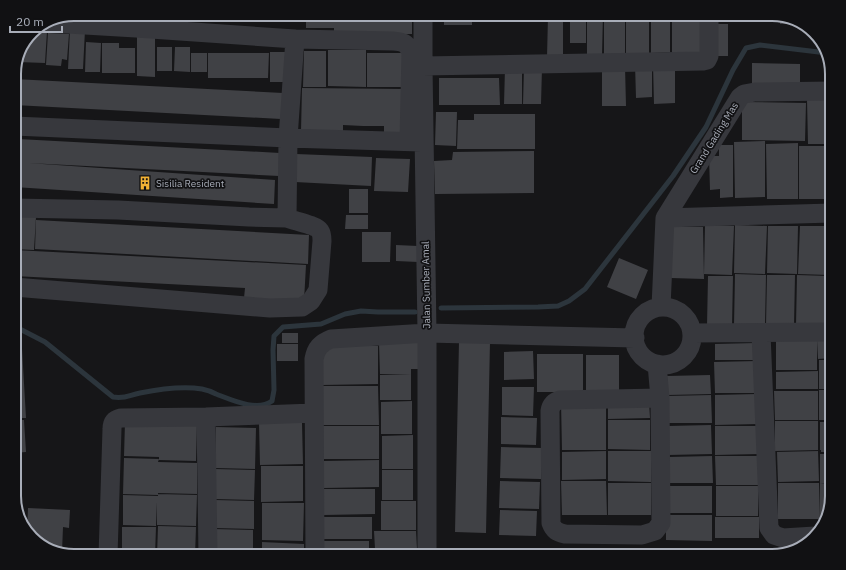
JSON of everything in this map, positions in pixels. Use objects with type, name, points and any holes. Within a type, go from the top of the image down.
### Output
[{"type":"street","name":"Jalan Sumber Amal","points":[[423,21],[423,66],[419,146],[427,333],[427,549]]},
{"type":"street","points":[[423,66],[703,61],[707,60],[709,56],[709,21]]},
{"type":"street","points":[[21,126],[288,144],[419,146],[411,52],[408,46],[402,42],[295,39],[59,23]]},
{"type":"street","points":[[287,218],[288,144],[295,39]]},
{"type":"street","name":"Grand Gading Mas","points":[[661,307],[665,218],[740,97],[744,94],[755,92],[825,91]]},
{"type":"street","points":[[21,208],[118,210],[287,218],[314,227],[318,229],[322,235],[318,290],[311,301],[302,307],[270,308],[21,287]]},
{"type":"street","points":[[665,218],[825,213]]},
{"type":"street","points":[[661,307],[678,311],[685,317],[690,324],[692,334],[691,344],[686,354],[678,361],[668,364],[657,364],[648,360],[642,355],[637,347],[635,338],[635,329],[644,314],[652,309],[661,307]]},
{"type":"street","points":[[692,334],[825,332]]},
{"type":"street","points":[[315,549],[313,413],[314,359],[315,351],[325,342],[331,340],[427,333],[635,338]]},
{"type":"street","points":[[761,333],[769,528],[774,535],[783,538],[806,537]]},
{"type":"street","points":[[657,364],[660,398],[661,523],[655,531],[642,535],[565,534],[553,529],[551,523],[550,411],[554,402],[560,400],[660,398]]},
{"type":"street","points":[[108,549],[112,424],[115,420],[121,418],[313,413]]},
{"type":"street","points":[[206,416],[208,549]]},
{"type":"building","points":[[306,21],[412,21],[412,34],[334,34],[334,28],[306,28]]},
{"type":"building","points":[[444,21],[472,21],[472,25],[444,25]]},
{"type":"building","points":[[548,21],[563,21],[563,57],[547,57]]},
{"type":"building","points":[[570,21],[586,21],[586,43],[570,43]]},
{"type":"building","points":[[587,21],[603,21],[602,55],[587,55]]},
{"type":"building","points":[[604,21],[625,21],[625,56],[604,56]]},
{"type":"building","points":[[626,21],[649,21],[649,53],[626,54]]},
{"type":"building","points":[[651,21],[670,21],[670,52],[651,53]]},
{"type":"building","points":[[672,21],[704,21],[705,54],[672,54]]},
{"type":"building","points":[[780,22],[789,24],[780,24]]},
{"type":"building","points":[[712,24],[728,24],[728,56],[713,56]]},
{"type":"building","points":[[70,29],[85,30],[83,69],[68,69]]},
{"type":"building","points":[[43,31],[47,31],[45,63],[23,62],[26,50],[32,42]]},
{"type":"building","points":[[48,33],[69,34],[67,60],[62,59],[61,66],[46,65]]},
{"type":"building","points":[[155,33],[155,77],[137,76],[137,34]]},
{"type":"building","points":[[86,42],[101,43],[100,72],[85,72]]},
{"type":"building","points":[[102,43],[119,43],[119,48],[135,48],[135,73],[102,73]]},
{"type":"building","points":[[157,47],[172,47],[172,71],[157,71]]},
{"type":"building","points":[[175,47],[190,47],[190,72],[174,71]]},
{"type":"building","points":[[328,50],[366,50],[366,87],[328,86]]},
{"type":"building","points":[[304,51],[326,51],[326,87],[303,87]]},
{"type":"building","points":[[270,52],[287,52],[287,82],[270,82]]},
{"type":"building","points":[[191,53],[207,53],[207,72],[191,72]]},
{"type":"building","points":[[208,53],[269,53],[268,78],[208,78]]},
{"type":"building","points":[[367,53],[402,53],[402,87],[367,87]]},
{"type":"building","points":[[675,63],[675,103],[654,104],[653,64]]},
{"type":"building","points":[[752,63],[800,64],[800,87],[752,86]]},
{"type":"building","points":[[635,64],[652,64],[652,97],[636,98]]},
{"type":"building","points":[[602,66],[625,66],[626,106],[602,106]]},
{"type":"building","points":[[505,68],[522,69],[522,104],[504,104]]},
{"type":"building","points":[[524,68],[542,68],[541,104],[523,104]]},
{"type":"building","points":[[439,78],[499,78],[500,105],[439,105]]},
{"type":"building","points":[[21,79],[283,93],[281,119],[21,105]]},
{"type":"building","points":[[302,88],[404,89],[403,133],[384,133],[384,126],[343,125],[343,132],[301,131]]},
{"type":"building","points":[[807,100],[825,100],[825,144],[808,144]]},
{"type":"building","points":[[742,102],[806,103],[805,141],[742,140]]},
{"type":"building","points":[[436,112],[457,112],[456,146],[435,145]]},
{"type":"building","points":[[474,114],[535,114],[535,149],[457,149],[458,120],[474,120]]},
{"type":"building","points":[[21,139],[280,153],[279,176],[28,163],[275,180],[274,204],[21,187]]},
{"type":"building","points":[[765,141],[765,197],[735,198],[734,142]]},
{"type":"building","points":[[798,143],[798,199],[767,199],[766,144]]},
{"type":"building","points":[[719,145],[733,145],[733,197],[720,198],[720,189],[710,190],[709,156],[719,156]]},
{"type":"building","points":[[799,146],[825,146],[825,199],[799,199]]},
{"type":"building","points":[[534,151],[534,193],[435,194],[434,161],[452,160],[453,152]]},
{"type":"building","points":[[296,154],[372,157],[371,186],[295,182]]},
{"type":"building","points":[[376,158],[410,159],[408,192],[374,191]]},
{"type":"building","points":[[349,189],[368,189],[368,213],[349,213]]},
{"type":"building","points":[[346,215],[368,215],[368,229],[345,229]]},
{"type":"building","points":[[21,216],[36,217],[34,250],[21,249]]},
{"type":"building","points":[[36,220],[309,235],[308,264],[35,249]]},
{"type":"building","points":[[705,225],[734,226],[732,275],[704,274]]},
{"type":"building","points":[[735,225],[767,226],[765,274],[734,273]]},
{"type":"building","points":[[768,226],[798,226],[797,274],[767,273]]},
{"type":"building","points":[[800,226],[825,226],[825,275],[798,274]]},
{"type":"building","points":[[671,227],[703,227],[704,279],[671,278]]},
{"type":"building","points":[[362,232],[391,232],[390,262],[362,262]]},
{"type":"building","points":[[396,245],[418,246],[418,262],[396,261]]},
{"type":"building","points":[[21,250],[306,265],[304,301],[244,298],[245,288],[21,276]]},
{"type":"building","points":[[619,258],[648,270],[636,299],[607,287]]},
{"type":"building","points":[[735,274],[766,275],[765,325],[734,325]]},
{"type":"building","points":[[767,275],[795,275],[794,326],[766,325]]},
{"type":"building","points":[[797,275],[825,276],[825,326],[796,325]]},
{"type":"building","points":[[708,276],[733,276],[732,327],[707,326]]},
{"type":"building","points":[[21,331],[26,418],[21,418]]},
{"type":"building","points":[[282,333],[298,333],[298,343],[282,343]]},
{"type":"building","points":[[817,340],[825,340],[825,358],[818,359]]},
{"type":"building","points":[[459,341],[490,342],[486,533],[455,532]]},
{"type":"building","points":[[776,341],[817,341],[817,370],[776,370]]},
{"type":"building","points":[[379,343],[419,343],[419,369],[411,369],[411,374],[380,374]]},
{"type":"building","points":[[756,343],[757,360],[715,360],[715,344]]},
{"type":"building","points":[[277,344],[298,344],[298,361],[277,361]]},
{"type":"building","points":[[322,346],[378,346],[378,384],[322,385]]},
{"type":"building","points":[[533,351],[534,379],[504,380],[504,352]]},
{"type":"building","points":[[537,354],[583,354],[583,392],[537,392]]},
{"type":"building","points":[[586,355],[619,355],[619,395],[586,395]]},
{"type":"building","points":[[819,360],[825,360],[825,389],[819,389]]},
{"type":"building","points":[[757,361],[758,393],[715,393],[714,362]]},
{"type":"building","points":[[818,371],[818,389],[776,389],[776,372]]},
{"type":"building","points":[[411,374],[411,400],[380,400],[380,375]]},
{"type":"building","points":[[710,375],[711,394],[668,395],[667,376]]},
{"type":"building","points":[[322,386],[378,386],[379,425],[323,425]]},
{"type":"building","points":[[502,387],[534,387],[533,416],[502,415]]},
{"type":"building","points":[[819,390],[825,390],[825,420],[819,420]]},
{"type":"building","points":[[774,391],[818,391],[818,420],[775,420]]},
{"type":"building","points":[[757,394],[758,424],[715,425],[715,395]]},
{"type":"building","points":[[711,395],[712,423],[668,423],[667,396]]},
{"type":"building","points":[[412,401],[412,434],[381,434],[381,402]]},
{"type":"building","points":[[561,402],[606,402],[606,450],[562,450]]},
{"type":"building","points":[[608,402],[649,402],[650,418],[608,419]]},
{"type":"building","points":[[501,417],[537,418],[536,445],[501,444]]},
{"type":"building","points":[[21,420],[24,420],[26,452],[21,452]]},
{"type":"building","points":[[608,420],[650,420],[650,450],[608,449]]},
{"type":"building","points":[[775,421],[818,421],[818,450],[775,451]]},
{"type":"building","points":[[125,422],[197,423],[196,461],[159,460],[159,457],[124,456]]},
{"type":"building","points":[[820,422],[825,422],[825,452],[821,452]]},
{"type":"building","points":[[259,423],[302,423],[303,464],[260,465]]},
{"type":"building","points":[[711,425],[712,454],[668,455],[668,426]]},
{"type":"building","points":[[323,426],[379,426],[379,459],[323,459]]},
{"type":"building","points":[[715,426],[758,426],[758,454],[715,455]]},
{"type":"building","points":[[216,427],[256,428],[255,469],[215,468]]},
{"type":"building","points":[[413,435],[413,469],[382,469],[382,436]]},
{"type":"building","points":[[501,447],[542,448],[541,479],[500,478]]},
{"type":"building","points":[[606,451],[606,479],[562,480],[562,452]]},
{"type":"building","points":[[608,451],[651,451],[651,482],[608,481]]},
{"type":"building","points":[[818,451],[819,481],[778,482],[777,452]]},
{"type":"building","points":[[820,454],[825,454],[825,484],[820,484]]},
{"type":"building","points":[[712,456],[713,483],[669,483],[668,457]]},
{"type":"building","points":[[715,456],[758,456],[758,485],[716,485]]},
{"type":"building","points":[[124,458],[159,459],[158,462],[197,463],[197,494],[123,494]]},
{"type":"building","points":[[379,460],[379,487],[324,488],[324,461]]},
{"type":"building","points":[[261,466],[303,466],[303,501],[261,502]]},
{"type":"building","points":[[215,469],[255,470],[254,500],[215,499]]},
{"type":"building","points":[[382,470],[413,470],[413,500],[382,500]]},
{"type":"building","points":[[500,481],[540,482],[539,509],[499,508]]},
{"type":"building","points":[[561,481],[606,481],[607,515],[562,515]]},
{"type":"building","points":[[608,483],[651,483],[651,515],[608,515]]},
{"type":"building","points":[[778,483],[819,483],[820,519],[778,519]]},
{"type":"building","points":[[820,484],[825,484],[825,503],[820,518]]},
{"type":"building","points":[[669,486],[712,486],[712,513],[669,513]]},
{"type":"building","points":[[716,486],[758,486],[758,516],[716,516]]},
{"type":"building","points":[[324,489],[375,489],[375,514],[324,515]]},
{"type":"building","points":[[158,494],[197,495],[196,526],[157,525],[157,502],[156,526],[123,525],[123,495],[158,496]]},
{"type":"building","points":[[215,500],[254,501],[254,529],[214,528]]},
{"type":"building","points":[[381,501],[416,501],[416,530],[381,530]]},
{"type":"building","points":[[262,503],[304,503],[303,541],[262,540]]},
{"type":"building","points":[[28,508],[70,510],[69,528],[63,527],[62,548],[50,544],[44,540],[36,534],[27,522]]},
{"type":"building","points":[[500,510],[537,511],[536,536],[499,535]]},
{"type":"building","points":[[666,515],[712,515],[712,541],[666,540]]},
{"type":"building","points":[[323,517],[372,517],[372,539],[324,539]]},
{"type":"building","points":[[715,517],[759,517],[759,538],[715,538]]},
{"type":"building","points":[[158,526],[196,527],[195,549],[157,549]]},
{"type":"building","points":[[122,527],[156,527],[155,549],[122,549]]},
{"type":"building","points":[[214,529],[253,530],[253,549],[213,549]]},
{"type":"building","points":[[374,531],[416,531],[417,549],[375,549]]},
{"type":"building","points":[[323,541],[369,541],[369,549],[323,549]]},
{"type":"building","points":[[262,542],[304,544],[304,549],[262,549]]},
{"type":"waterway","points":[[441,308],[558,306],[569,301],[585,289],[673,176],[706,127],[733,70],[746,48],[760,45],[821,52]]},
{"type":"waterway","points":[[21,330],[45,342],[113,397],[124,397],[163,389],[194,388],[208,390],[244,404],[259,405],[272,401],[274,390],[274,336],[283,327],[321,324],[345,314],[361,311],[415,312]]},
{"type":"place","name":"Sisilia Resident","points":[[145,183]]}]
